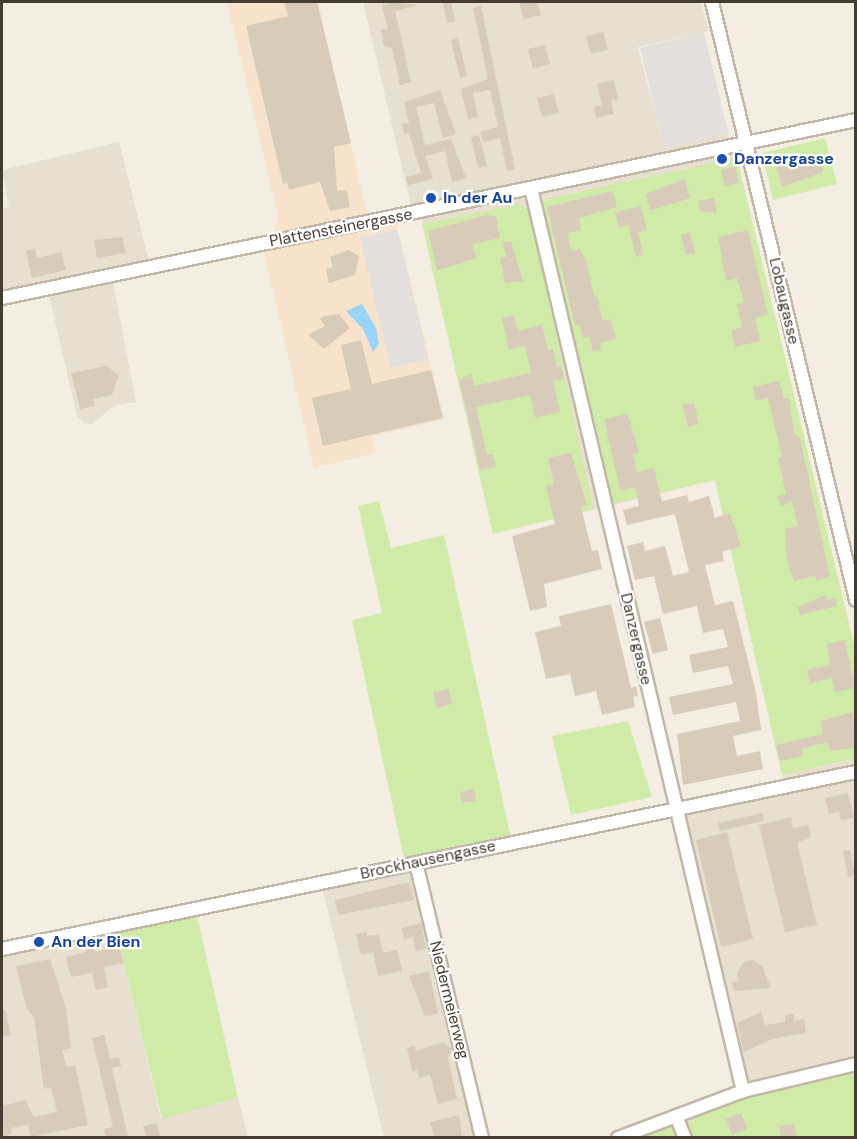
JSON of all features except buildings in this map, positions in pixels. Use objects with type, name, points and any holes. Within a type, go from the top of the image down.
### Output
[{"type":"street","name":"Lobaugasse","points":[[712,2],[855,600]]},
{"type":"street","name":"Plattensteinergasse","points":[[2,298],[855,120]]},
{"type":"street","name":"Danzergasse","points":[[531,188],[743,1091]]},
{"type":"street","name":"Brockhausengasse","points":[[2,949],[855,772]]},
{"type":"street","name":"Niedermeierweg","points":[[416,863],[482,1137]]},
{"type":"street","points":[[618,1137],[743,1091],[855,1064]]},
{"type":"street","points":[[676,1116],[685,1137]]},
{"type":"shaded area","points":[[227,2],[318,2],[368,217],[393,210],[444,419],[372,437],[376,453],[314,468],[260,236],[275,232],[278,216]]},
{"type":"shaded area","points":[[363,2],[701,2],[709,31],[638,47],[664,148],[728,132],[855,649],[855,1058],[738,1088],[680,813],[790,790],[782,775],[715,480],[493,534],[418,205],[411,206]]},
{"type":"shaded area","points":[[704,32],[728,132],[664,148],[640,48]]},
{"type":"shaded area","points":[[119,142],[152,274],[113,283],[136,402],[115,405],[92,424],[84,423],[77,416],[49,295],[2,304],[2,209],[9,207],[2,170]]},
{"type":"shaded area","points":[[397,229],[428,359],[391,368],[360,238]]},
{"type":"shaded area","points":[[413,871],[476,1137],[384,1137],[323,891]]},
{"type":"shaded area","points":[[117,933],[161,1119],[238,1098],[248,1137],[2,1138],[2,957]]},
{"type":"green space","points":[[825,138],[837,184],[773,200],[762,153]]},
{"type":"green space","points":[[737,158],[855,649],[855,758],[782,775],[715,480],[613,504],[601,473],[539,209],[545,199]]},
{"type":"green space","points":[[521,204],[530,211],[593,509],[493,534],[422,224]]},
{"type":"green space","points":[[379,501],[391,548],[444,535],[511,838],[404,858],[352,620],[382,613],[358,506]]},
{"type":"green space","points":[[628,721],[652,797],[571,815],[552,736]]},
{"type":"green space","points":[[197,916],[238,1098],[162,1119],[117,933]]},
{"type":"green space","points":[[855,1070],[855,1137],[640,1138],[740,1100],[818,1076]]},
{"type":"water","points":[[362,304],[376,328],[379,344],[373,352],[363,329],[346,311]]},
{"type":"place","name":"Danzergasse","points":[[722,159]]},
{"type":"place","name":"In der Au","points":[[431,198]]},
{"type":"place","name":"An der Bien","points":[[39,942]]}]
